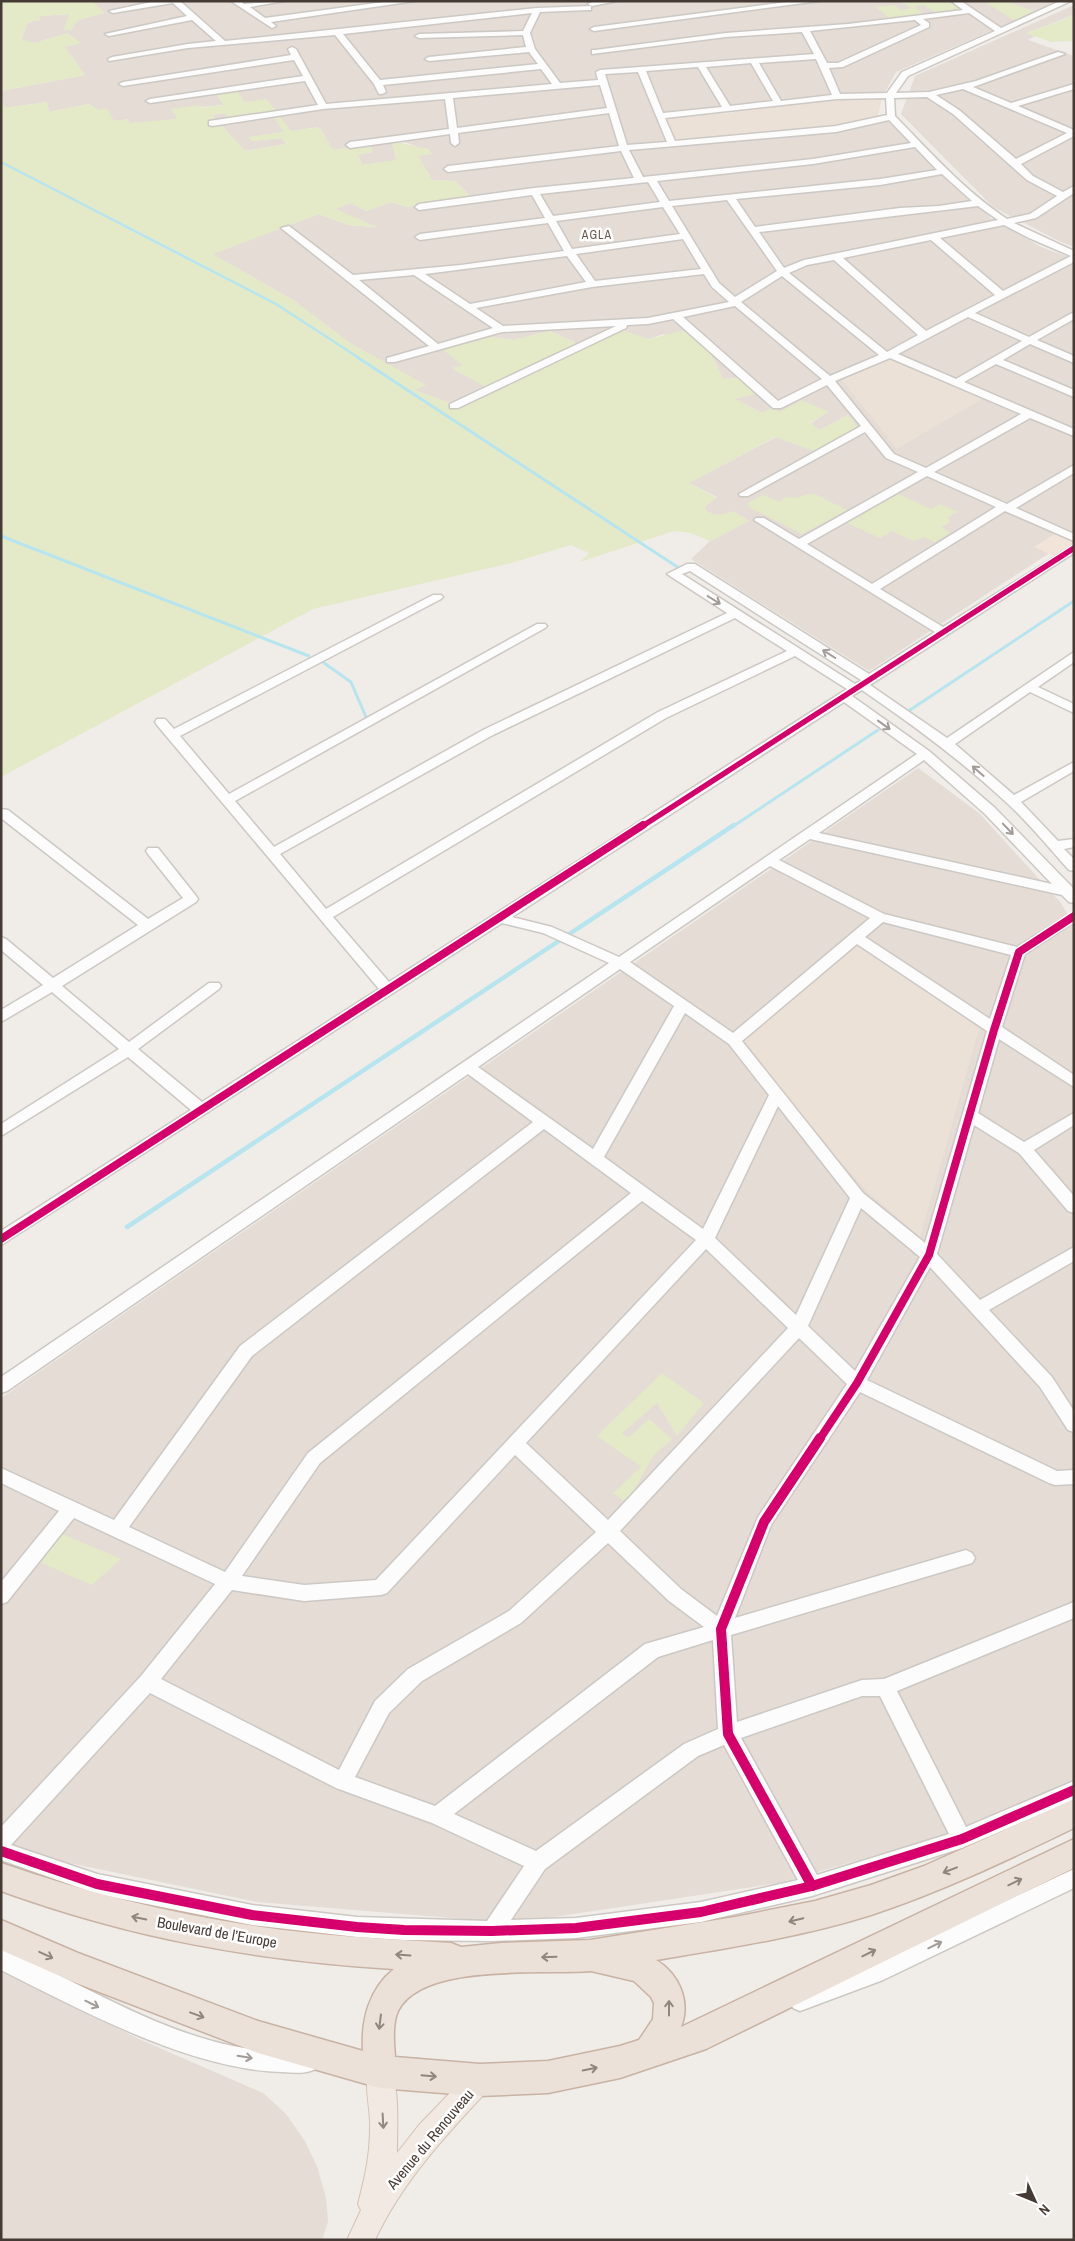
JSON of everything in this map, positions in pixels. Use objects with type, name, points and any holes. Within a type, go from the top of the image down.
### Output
[{"type":"highway","points":[[380,2072],[378,2044],[382,2008],[392,1993],[418,1973],[470,1959],[586,1956],[705,1938],[842,1909],[971,1862],[1074,1813]]},
{"type":"highway","points":[[1,1934],[71,1966],[258,2037],[380,2072],[480,2080],[548,2077],[620,2062],[695,2038],[1074,1853]]},
{"type":"highway","name":"Boulevard de l’Europe","points":[[1,1877],[43,1892],[114,1913],[228,1938],[358,1951],[470,1959]]},
{"type":"highway","points":[[586,1956],[642,1969],[656,1978],[666,1991],[671,2004],[670,2016],[664,2032],[650,2051]]},
{"type":"main road","name":"Avenue du Renouveau","points":[[364,2232],[383,2160],[384,2125],[380,2072]]},
{"type":"main road","name":"Avenue du Renouveau","points":[[364,2232],[387,2190],[421,2144],[447,2113],[480,2080]]},
{"type":"street","points":[[113,11],[171,1]]},
{"type":"street","points":[[176,1],[224,44]]},
{"type":"street","points":[[236,1],[265,20],[286,38],[323,107]]},
{"type":"street","points":[[243,6],[280,1]]},
{"type":"street","points":[[265,20],[411,1]]},
{"type":"street","points":[[112,59],[188,46],[286,38],[613,1]]},
{"type":"street","points":[[596,51],[815,1]]},
{"type":"street","points":[[955,1],[1000,31]]},
{"type":"street","points":[[1067,1],[905,74],[890,95],[891,118],[980,203],[1006,222],[1041,242],[1074,254]]},
{"type":"street","points":[[591,4],[586,13],[603,82],[624,148],[640,180]]},
{"type":"street","points":[[537,10],[526,33],[531,49],[558,86]]},
{"type":"street","points":[[596,51],[726,35],[805,30],[970,11]]},
{"type":"street","points":[[109,34],[193,16]]},
{"type":"street","points":[[824,66],[840,65],[926,25],[917,18]]},
{"type":"street","points":[[414,24],[436,77]]},
{"type":"street","points":[[805,30],[838,97]]},
{"type":"street","points":[[337,32],[378,83],[388,102]]},
{"type":"street","points":[[424,47],[526,33]]},
{"type":"street","points":[[424,47],[531,49]]},
{"type":"street","points":[[596,51],[641,70],[818,56]]},
{"type":"street","points":[[661,116],[838,97],[929,94],[964,86],[1061,54]]},
{"type":"street","points":[[123,84],[296,57]]},
{"type":"street","points":[[754,61],[778,102]]},
{"type":"street","points":[[701,65],[728,110]]},
{"type":"street","points":[[378,83],[542,66]]},
{"type":"street","points":[[641,70],[672,144]]},
{"type":"street","points":[[150,101],[308,78]]},
{"type":"street","points":[[212,123],[323,107],[603,82]]},
{"type":"street","points":[[964,86],[1074,133],[1016,163]]},
{"type":"street","points":[[1010,106],[1074,86]]},
{"type":"street","points":[[929,94],[956,112],[1016,163],[1030,178],[1064,196]]},
{"type":"street","points":[[449,96],[455,143]]},
{"type":"street","points":[[350,145],[611,110]]},
{"type":"street","points":[[448,169],[624,148],[836,129],[891,118]]},
{"type":"street","points":[[419,207],[534,191],[856,157],[917,144]]},
{"type":"street","points":[[420,237],[666,204],[731,199],[880,182],[945,171]]},
{"type":"street","points":[[651,179],[715,285],[829,380],[890,456],[1074,538]]},
{"type":"street","points":[[391,360],[501,330],[631,322],[676,316],[735,302],[782,272],[804,263],[1032,216],[1074,189]]},
{"type":"street","points":[[534,191],[569,252],[592,284]]},
{"type":"street","points":[[731,199],[782,272],[888,355],[1074,433]]},
{"type":"street","points":[[753,230],[900,211],[939,209],[980,203]]},
{"type":"street","points":[[286,228],[436,347]]},
{"type":"street","points":[[351,278],[461,268],[686,236]]},
{"type":"street","points":[[934,237],[1001,295]]},
{"type":"street","points":[[837,257],[925,336]]},
{"type":"street","points":[[676,316],[777,406],[829,380],[888,355],[1074,258]]},
{"type":"street","points":[[467,307],[592,284],[706,270]]},
{"type":"street","points":[[416,272],[501,330]]},
{"type":"street","points":[[966,313],[1074,360]]},
{"type":"street","points":[[956,382],[1074,315]]},
{"type":"street","points":[[1064,321],[1074,325]]},
{"type":"street","points":[[454,406],[631,322]]},
{"type":"street","points":[[996,360],[1074,394]]},
{"type":"street","points":[[799,544],[1028,414]]},
{"type":"street","points":[[744,494],[868,428]]},
{"type":"street","points":[[872,589],[1074,468]]},
{"type":"street","points":[[760,520],[944,633]]},
{"type":"street","points":[[1,1239],[1074,548]]},
{"type":"street","points":[[1071,896],[990,811],[925,754],[858,688],[690,566],[673,574],[795,652],[858,688],[947,744],[1013,802],[1074,867]]},
{"type":"street","points":[[172,735],[437,597]]},
{"type":"street","points":[[272,853],[487,733],[736,613]]},
{"type":"street","points":[[227,800],[542,626]]},
{"type":"street","points":[[324,916],[662,715],[795,652]]},
{"type":"street","points":[[947,744],[1074,656]]},
{"type":"street","points":[[1029,687],[1074,709]]},
{"type":"street","points":[[161,722],[388,990]]},
{"type":"street","points":[[1,1386],[925,754]]},
{"type":"street","points":[[1013,802],[1074,766]]},
{"type":"street","points":[[3,813],[148,926]]},
{"type":"street","points":[[807,834],[1071,896]]},
{"type":"street","points":[[1053,846],[1074,843]]},
{"type":"street","points":[[1,1017],[191,900],[152,851]]},
{"type":"street","points":[[770,861],[880,917],[1019,952]]},
{"type":"street","points":[[812,1886],[728,1734],[721,1629],[764,1522],[858,1383],[929,1255],[994,1030],[1019,952],[1074,916]]},
{"type":"street","points":[[734,1040],[880,917]]},
{"type":"street","points":[[500,918],[547,930],[621,963],[734,1040],[858,1196],[929,1255],[1046,1382],[1074,1425]]},
{"type":"street","points":[[856,937],[1074,1082]]},
{"type":"street","points":[[1,942],[201,1110]]},
{"type":"street","points":[[1,1131],[128,1049],[214,986]]},
{"type":"street","points":[[595,1159],[682,1005]]},
{"type":"street","points":[[468,1067],[706,1239],[858,1383],[1055,1478],[1074,1477]]},
{"type":"street","points":[[1,1476],[228,1582],[304,1593],[381,1587],[706,1239],[776,1095]]},
{"type":"street","points":[[970,1115],[1024,1149],[1074,1207]]},
{"type":"street","points":[[1024,1149],[1074,1118]]},
{"type":"street","points":[[117,1530],[246,1351],[543,1122]]},
{"type":"street","points":[[1,1841],[148,1682],[228,1582],[314,1458],[642,1192]]},
{"type":"street","points":[[343,1782],[382,1708],[415,1675],[515,1617],[607,1533],[799,1327],[858,1196]]},
{"type":"street","points":[[977,1309],[1074,1254]]},
{"type":"street","points":[[515,1444],[607,1533],[675,1595],[721,1629]]},
{"type":"street","points":[[1,1596],[71,1509]]},
{"type":"street","points":[[437,1816],[652,1650],[966,1558]]},
{"type":"street","points":[[492,1931],[538,1862],[691,1750],[728,1734],[862,1688],[885,1686],[1074,1610]]},
{"type":"street","points":[[148,1682],[343,1782],[437,1816],[538,1862]]},
{"type":"street","points":[[885,1686],[962,1839]]},
{"type":"street","points":[[1,1851],[97,1884],[252,1915],[357,1927],[492,1931],[576,1928],[644,1921],[702,1912],[812,1886],[962,1839],[1074,1790]]},
{"type":"street","points":[[695,2038],[876,1973],[1074,1878]]},
{"type":"street","points":[[1,1959],[98,2007],[223,2054],[277,2062],[344,2062]]},
{"type":"shaded area","points":[[92,1],[1060,1],[896,72],[885,92],[785,99],[733,108],[656,115],[671,146],[817,134],[888,121],[992,219],[1041,247],[1074,259],[1074,537],[869,671],[691,559],[710,541],[749,521],[733,512],[722,515],[712,514],[705,510],[705,506],[717,497],[689,483],[776,437],[815,451],[857,428],[848,415],[820,430],[810,424],[828,412],[762,413],[734,399],[758,393],[741,378],[723,379],[707,347],[663,334],[649,339],[614,328],[578,344],[550,331],[513,340],[483,336],[463,365],[453,369],[487,387],[452,404],[414,390],[425,385],[350,343],[293,300],[212,254],[319,214],[348,225],[375,227],[335,209],[350,203],[367,211],[391,202],[407,207],[470,196],[455,181],[432,180],[418,156],[419,148],[403,141],[392,143],[397,160],[362,165],[358,155],[372,152],[370,145],[333,150],[319,127],[250,137],[251,141],[282,138],[286,144],[245,151],[212,115],[225,113],[245,102],[217,94],[223,105],[172,110],[178,119],[129,123],[128,119],[114,121],[89,104],[49,112],[47,102],[4,108],[1,91],[85,75],[64,46],[68,33],[35,43],[21,40],[28,22],[40,20],[40,16],[70,14],[64,30],[71,30],[78,20],[104,13]]},
{"type":"shaded area","points":[[1074,5],[1074,13],[1069,17],[1027,33],[1035,36],[1028,40],[1074,56],[1074,247],[993,207],[901,114],[915,76]]},
{"type":"shaded area","points":[[882,97],[878,116],[830,127],[676,140],[666,118],[730,113],[774,105]]},
{"type":"shaded area","points":[[889,359],[982,399],[897,449],[841,379]]},
{"type":"shaded area","points":[[1058,532],[1074,540],[1074,545],[1055,557],[1034,547]]},
{"type":"shaded area","points":[[918,768],[979,813],[1061,903],[1074,926],[1074,1779],[967,1829],[779,1883],[514,1923],[257,1902],[21,1853],[1,1842],[1,1398]]},
{"type":"shaded area","points":[[860,943],[937,993],[979,1029],[920,1237],[868,1192],[806,1124],[744,1040]]},
{"type":"shaded area","points":[[1,1971],[139,2039],[263,2093],[286,2114],[305,2141],[318,2169],[326,2198],[328,2222],[322,2240],[1,2240]]},
{"type":"green space","points":[[1,1],[92,1],[105,13],[78,20],[71,30],[64,30],[69,14],[40,16],[40,20],[28,22],[21,39],[35,43],[68,33],[81,43],[65,47],[85,75],[1,91]]},
{"type":"green space","points":[[900,1],[950,1],[964,10],[936,13],[924,5],[915,6],[924,15],[890,19],[876,7],[894,5],[901,10],[911,8]]},
{"type":"green space","points":[[984,1],[1013,1],[1010,3],[1036,12],[1015,21]]},
{"type":"green space","points":[[1074,13],[1073,41],[1051,42],[1026,33],[1066,19]]},
{"type":"green space","points":[[237,91],[245,102],[266,99],[277,112],[229,119],[225,113],[212,115],[245,151],[286,144],[282,138],[251,141],[249,137],[283,132],[275,118],[280,117],[291,131],[319,127],[333,150],[370,144],[373,152],[358,155],[362,165],[396,160],[392,143],[427,148],[432,154],[418,156],[432,180],[455,181],[470,197],[407,207],[391,202],[367,211],[350,203],[336,209],[377,227],[348,225],[319,214],[213,254],[293,300],[350,343],[426,385],[415,390],[452,404],[486,387],[452,368],[462,365],[441,348],[483,336],[513,340],[550,331],[578,344],[614,328],[649,339],[685,330],[707,347],[723,379],[741,378],[758,393],[735,399],[762,413],[771,408],[780,412],[802,400],[829,412],[810,423],[820,430],[848,415],[857,427],[815,451],[775,437],[689,483],[717,498],[705,506],[706,510],[712,514],[719,515],[733,511],[749,521],[710,541],[691,533],[674,531],[580,562],[589,553],[571,545],[511,563],[313,609],[1,777],[1,99],[5,108],[47,102],[49,112],[89,104],[99,110],[107,108],[114,121],[128,119],[129,123],[178,119],[171,109],[199,105],[201,108],[223,105],[217,94]]},
{"type":"green space","points":[[815,494],[847,510],[802,534],[749,507],[748,503],[763,495],[780,502],[786,497],[797,498]]},
{"type":"green space","points":[[898,494],[931,509],[940,504],[958,512],[948,517],[950,522],[941,527],[950,533],[935,542],[923,537],[914,541],[892,531],[880,538],[847,523]]},
{"type":"green space","points":[[662,1373],[704,1403],[677,1436],[657,1403],[622,1433],[628,1438],[649,1419],[672,1439],[653,1456],[627,1503],[613,1493],[641,1467],[597,1436]]},
{"type":"green space","points":[[60,1533],[121,1559],[92,1585],[37,1561]]},
{"type":"waterway","points":[[1,162],[276,304],[359,358]]},
{"type":"waterway","points":[[357,357],[682,570]]},
{"type":"waterway","points":[[1,536],[309,656]]},
{"type":"waterway","points":[[910,710],[1074,601]]},
{"type":"waterway","points":[[324,663],[351,682],[366,717]]},
{"type":"waterway","points":[[732,827],[878,730]]},
{"type":"waterway","points":[[127,1227],[734,825]]},
{"type":"cycle path","points":[[1,1239],[1074,548]]},
{"type":"cycle path","points":[[812,1886],[728,1734],[721,1629],[764,1522],[857,1383],[929,1255],[994,1030],[1019,952],[1074,916]]},
{"type":"cycle path","points":[[1,1851],[97,1884],[252,1915],[357,1927],[404,1930],[492,1931],[576,1928],[701,1912],[812,1886],[962,1839],[1074,1790]]},
{"type":"district","name":"AGLA","points":[[597,235]]}]
